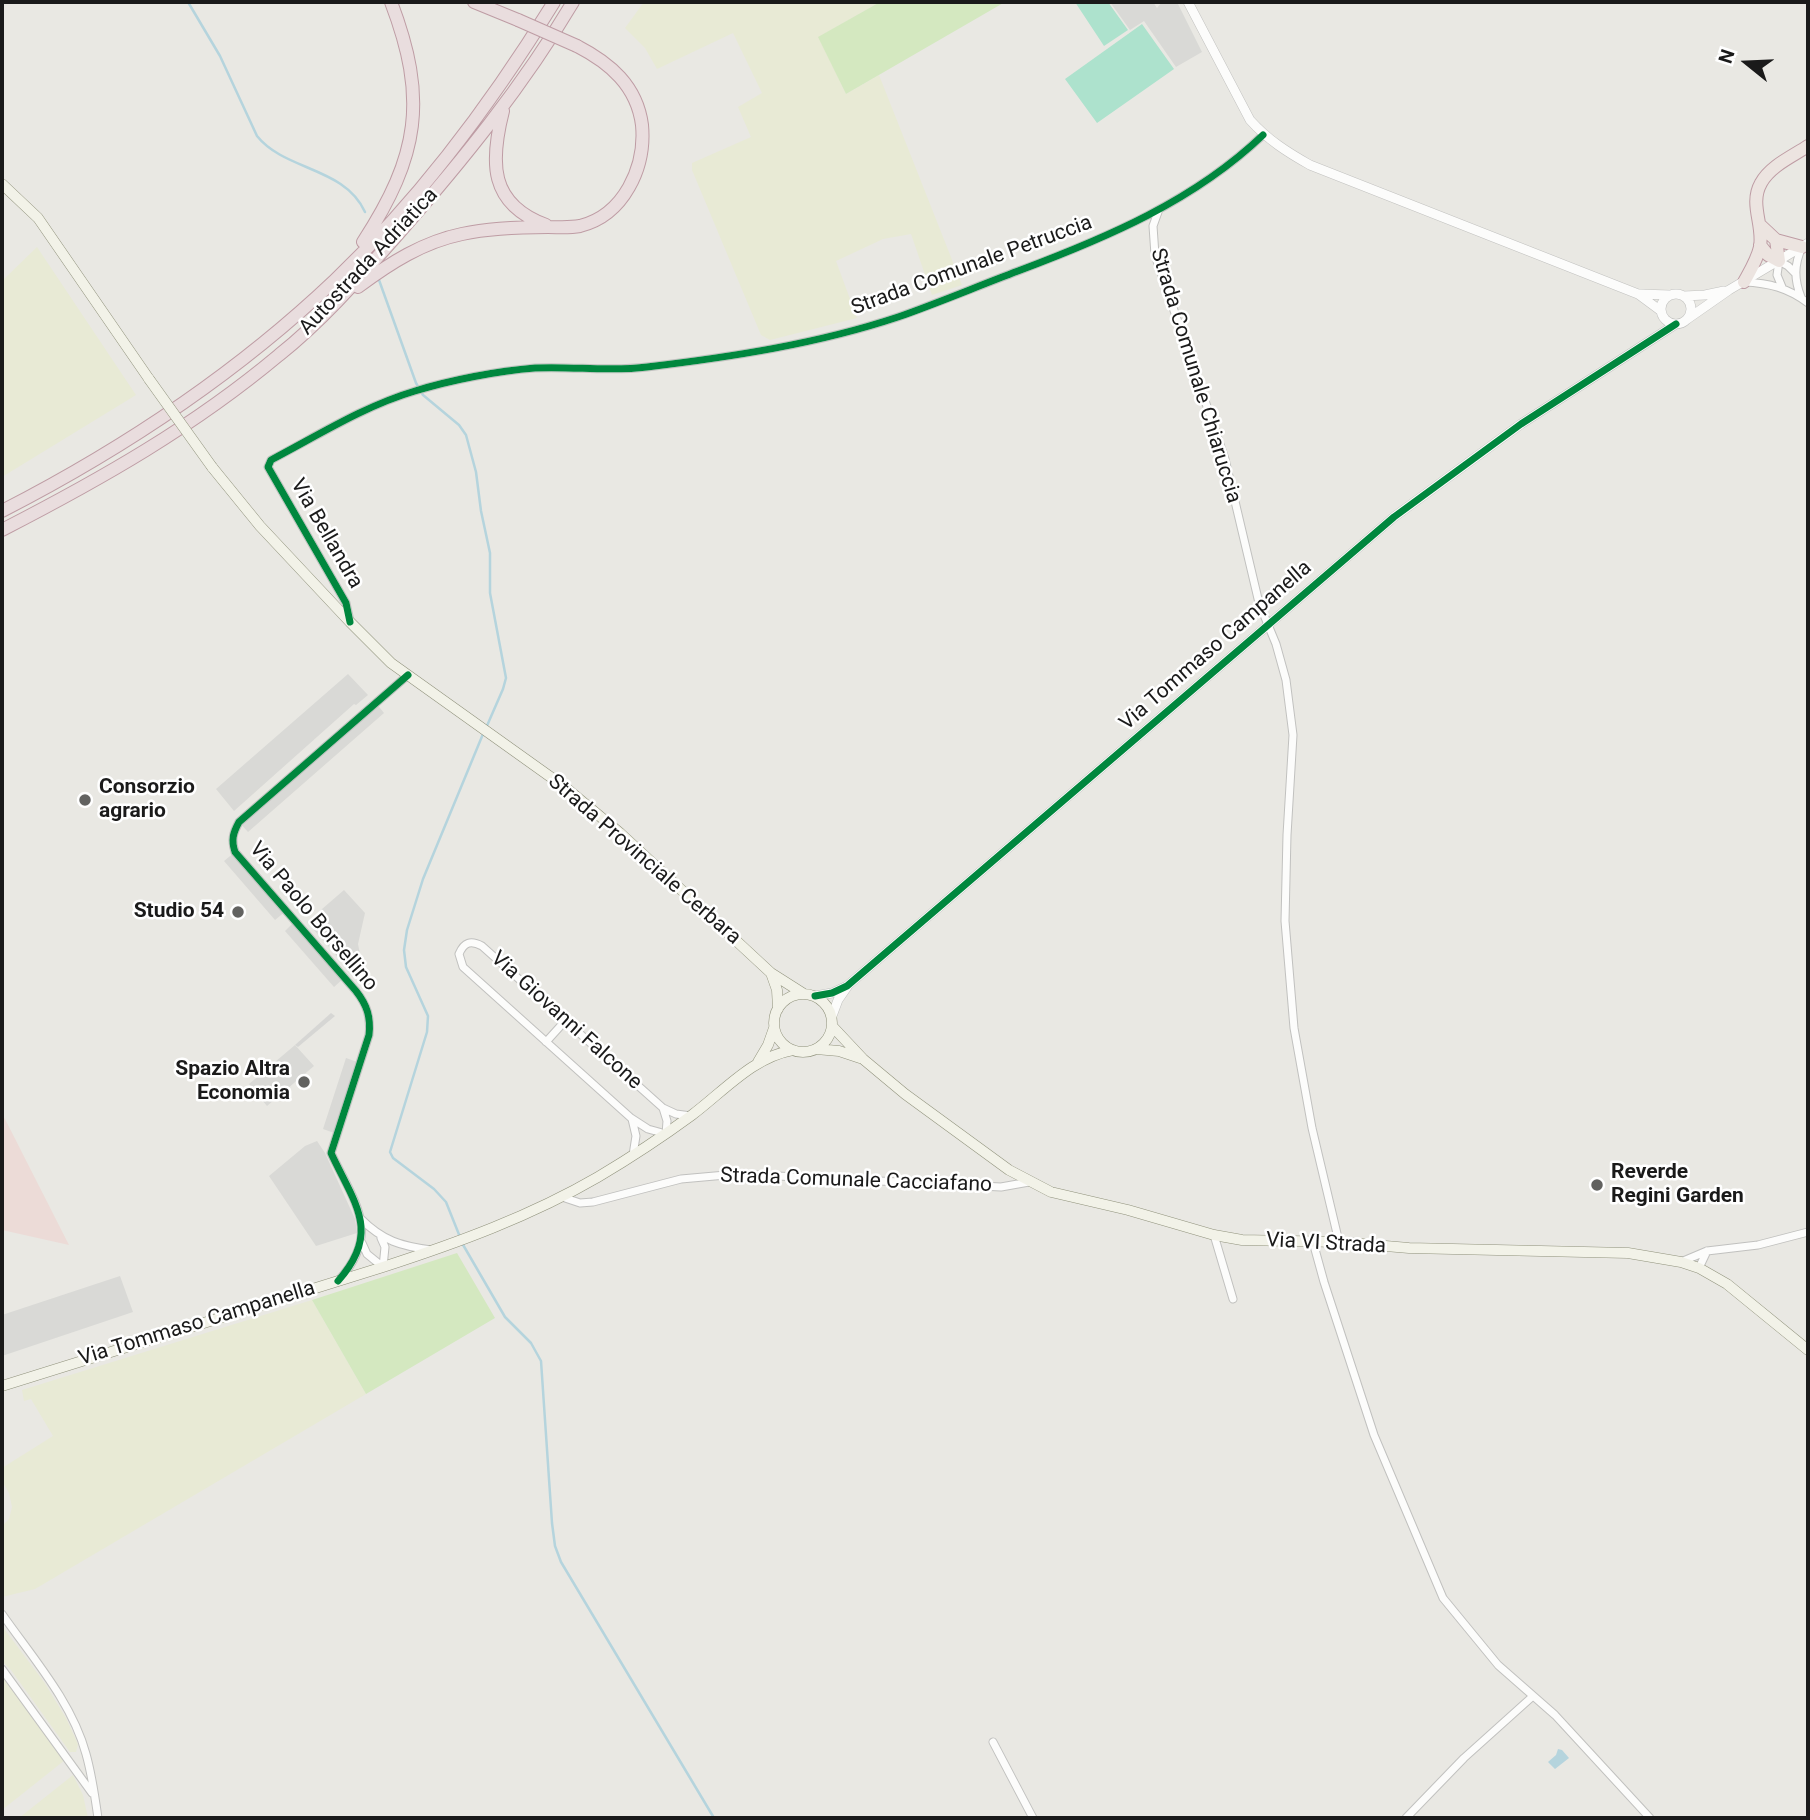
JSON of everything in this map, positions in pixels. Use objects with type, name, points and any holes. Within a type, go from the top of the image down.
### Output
[{"type":"highway","points":[[346,269],[389,200],[401,175],[409,147],[412,75],[404,36],[391,2]]},
{"type":"highway","points":[[339,301],[392,263],[432,243],[473,232],[580,226],[610,211],[629,188],[641,149],[641,121],[631,90],[609,65],[577,46],[474,2]]},
{"type":"highway","name":"Autostrada Adriatica","points":[[2,511],[106,455],[183,405],[298,314],[346,269],[453,147],[500,85],[554,2]]},
{"type":"highway","name":"Autostrada Adriatica","points":[[2,530],[105,476],[186,426],[277,357],[339,301],[433,194],[504,106],[573,2]]},
{"type":"highway","points":[[504,106],[495,150],[499,184],[514,206],[532,219],[550,227]]},
{"type":"highway","points":[[1744,282],[1760,246],[1756,196],[1761,181],[1774,168],[1808,146]]},
{"type":"highway","points":[[1759,225],[1776,240],[1805,245]]},
{"type":"highway","points":[[1776,240],[1779,261]]},
{"type":"highway","points":[[1760,246],[1768,255],[1779,261]]},
{"type":"main road","name":"Via Bellandra","points":[[2,184],[38,218],[212,467],[260,526],[350,622]]},
{"type":"main road","name":"Strada Provinciale Cerbara","points":[[350,622],[391,663],[594,810],[771,973],[826,1004],[832,1021]]},
{"type":"main road","points":[[771,973],[777,990],[775,1027],[781,1042],[793,1050],[804,1052],[816,1049],[827,1040],[832,1021]]},
{"type":"main road","points":[[778,1009],[793,996],[809,995]]},
{"type":"main road","name":"Via VI Strada","points":[[832,1021],[863,1059],[905,1094],[1029,1182],[1051,1192],[1128,1210],[1214,1236],[1242,1240],[1339,1242],[1409,1248],[1628,1253],[1681,1262],[1699,1268],[1727,1284],[1808,1349]]},
{"type":"main road","name":"Via Tommaso Campanella","points":[[758,1062],[775,1027]]},
{"type":"main road","name":"Via VI Strada","points":[[816,1049],[839,1051],[863,1059]]},
{"type":"main road","name":"Via Tommaso Campanella","points":[[2,1385],[383,1267],[518,1218],[562,1197],[666,1134],[758,1062],[775,1053],[793,1050]]},
{"type":"street","points":[[1188,2],[1240,103],[1263,135],[1284,151],[1311,165],[1638,293],[1670,295]]},
{"type":"street","name":"Strada Comunale Petruccia","points":[[421,390],[536,368],[634,369],[721,358],[839,334],[898,317],[1039,263],[1158,212],[1211,178],[1263,135]]},
{"type":"street","name":"Strada Comunale Chiaruccia","points":[[1158,212],[1153,226],[1155,255],[1225,459],[1259,603],[1286,680],[1293,735],[1285,921],[1294,1028],[1312,1128],[1339,1242]]},
{"type":"street","points":[[1795,273],[1805,245]]},
{"type":"street","name":"Via Tommaso Campanella","points":[[809,995],[832,993],[847,986],[1267,624],[1394,517],[1451,474],[1521,424],[1729,290],[1805,245]]},
{"type":"street","points":[[1782,287],[1777,275],[1779,261],[1795,273],[1805,301]]},
{"type":"street","points":[[1744,282],[1764,282],[1782,287],[1805,301]]},
{"type":"street","name":"Via Tommaso Campanella","points":[[1670,295],[1705,296],[1729,290]]},
{"type":"street","points":[[1638,293],[1676,324]]},
{"type":"street","points":[[1655,338],[1665,299],[1670,295]]},
{"type":"street","points":[[1684,296],[1691,306],[1686,320]]},
{"type":"street","name":"Via Bellandra","points":[[350,622],[346,603],[268,467],[271,460],[383,402],[421,390]]},
{"type":"street","name":"Via Paolo Borsellino","points":[[408,675],[239,822],[233,833],[232,845],[235,852],[363,999],[371,1018],[369,1035],[331,1153],[361,1218],[381,1237],[397,1244],[435,1250]]},
{"type":"street","name":"Via Giovanni Falcone","points":[[666,1134],[648,1129],[631,1118],[463,967],[459,954],[462,947],[475,942],[482,946],[663,1108],[676,1114],[691,1116]]},
{"type":"street","name":"Via Tommaso Campanella","points":[[832,1021],[838,1000],[847,986]]},
{"type":"street","points":[[546,1042],[565,1021]]},
{"type":"street","points":[[663,1108],[667,1121],[666,1134]]},
{"type":"street","name":"Via Giovanni Falcone","points":[[631,1118],[636,1136],[633,1155]]},
{"type":"street","name":"Strada Comunale Cacciafano","points":[[562,1197],[580,1203],[593,1202],[681,1179],[737,1174],[1001,1186],[1029,1182]]},
{"type":"street","name":"Via Paolo Borsellino","points":[[361,1218],[362,1242]]},
{"type":"street","points":[[1681,1262],[1707,1251],[1758,1245],[1808,1233]]},
{"type":"street","points":[[1214,1236],[1233,1299]]},
{"type":"street","points":[[381,1237],[385,1247],[383,1267]]},
{"type":"street","points":[[362,1242],[367,1254],[383,1267]]},
{"type":"street","points":[[338,1281],[349,1269],[362,1242]]},
{"type":"street","points":[[1313,1242],[1374,1436],[1443,1598],[1498,1665],[1555,1715],[1650,1818]]},
{"type":"street","points":[[1699,1268],[1707,1251]]},
{"type":"street","points":[[2,1614],[62,1701],[77,1730],[86,1754],[97,1818]]},
{"type":"street","points":[[2,1669],[95,1797]]},
{"type":"street","points":[[1406,1818],[1533,1696]]},
{"type":"street","points":[[993,1742],[1032,1818]]},
{"type":"shaded area","points":[[1110,2],[1153,2],[1157,8],[1162,2],[1177,2],[1202,52],[1176,67],[1144,21],[1130,30]]},
{"type":"shaded area","points":[[348,674],[368,695],[354,704],[234,811],[216,789]]},
{"type":"shaded area","points":[[376,703],[384,713],[248,832],[239,822]]},
{"type":"shaded area","points":[[235,852],[286,911],[275,920],[224,861]]},
{"type":"shaded area","points":[[344,890],[365,913],[358,944],[362,965],[351,972],[307,922]]},
{"type":"shaded area","points":[[295,921],[344,978],[334,987],[285,931]]},
{"type":"shaded area","points":[[295,1045],[314,1066],[267,1106],[249,1084]]},
{"type":"shaded area","points":[[346,1058],[360,1063],[337,1134],[323,1129]]},
{"type":"shaded area","points":[[2,1115],[5,1119],[69,1245],[2,1230]]},
{"type":"shaded area","points":[[317,1141],[355,1219],[357,1233],[316,1246],[269,1176],[305,1146]]},
{"type":"shaded area","points":[[120,1276],[133,1312],[2,1356],[2,1315]]},
{"type":"green space","points":[[644,2],[880,2],[819,37],[846,94],[879,75],[962,285],[932,295],[911,234],[883,239],[836,261],[857,318],[770,340],[761,335],[692,170],[692,163],[751,137],[738,107],[762,93],[733,33],[657,69],[645,48],[625,28]]},
{"type":"green space","points":[[880,2],[1005,2],[846,94],[818,37]]},
{"type":"green space","points":[[1075,2],[1108,2],[1128,30],[1104,46]]},
{"type":"green space","points":[[1142,24],[1174,69],[1097,123],[1065,79]]},
{"type":"green space","points":[[37,247],[136,395],[2,477],[2,281]]},
{"type":"green space","points":[[457,1253],[495,1318],[366,1394],[312,1300]]},
{"type":"green space","points":[[312,1300],[366,1394],[35,1589],[2,1597],[2,1526],[9,1519],[12,1507],[9,1493],[2,1481],[2,1468],[53,1436],[31,1399],[24,1401],[22,1390]]},
{"type":"green space","points":[[2,1626],[44,1682],[66,1718],[78,1744],[76,1752],[70,1752],[2,1661]]},
{"type":"green space","points":[[2,1675],[65,1760],[2,1810]]},
{"type":"green space","points":[[73,1775],[83,1795],[88,1818],[19,1818]]},
{"type":"water","points":[[1558,1749],[1569,1758],[1555,1769],[1548,1762]]},
{"type":"pier","points":[[331,1013],[335,1016],[298,1047],[295,1045]]},
{"type":"waterway","points":[[188,2],[220,56],[257,136],[283,156],[344,186],[356,197],[365,212]]},
{"type":"waterway","points":[[379,280],[416,383],[423,395],[459,425],[466,435],[476,472],[490,553],[490,593],[506,678],[486,728]]},
{"type":"waterway","points":[[460,1237],[446,1202],[434,1189],[393,1158],[390,1152],[427,1032],[428,1016],[406,967],[404,950],[407,930],[423,879],[483,734]]},
{"type":"waterway","points":[[462,1243],[505,1317],[531,1343],[541,1361],[552,1523],[555,1546],[561,1562],[714,1818]]},
{"type":"cycle path","points":[[350,622],[346,603],[268,467],[271,460],[323,432],[396,397],[474,376],[535,368],[633,368],[710,359],[805,342],[898,317],[1116,231],[1208,179],[1263,135]]},
{"type":"cycle path","points":[[815,996],[832,993],[847,986],[1394,517],[1521,424],[1676,324]]},
{"type":"cycle path","points":[[338,1281],[359,1247],[361,1232],[355,1203],[331,1153],[369,1035],[369,1017],[356,991],[235,852],[233,837],[239,822],[408,675]]},
{"type":"place","name":"Consorzio agrario","points":[[85,800]]},
{"type":"place","name":"Studio 54","points":[[238,912]]},
{"type":"place","name":"Spazio Altra Economia","points":[[304,1082]]},
{"type":"place","name":"Reverde Regini Garden","points":[[1597,1185]]}]
